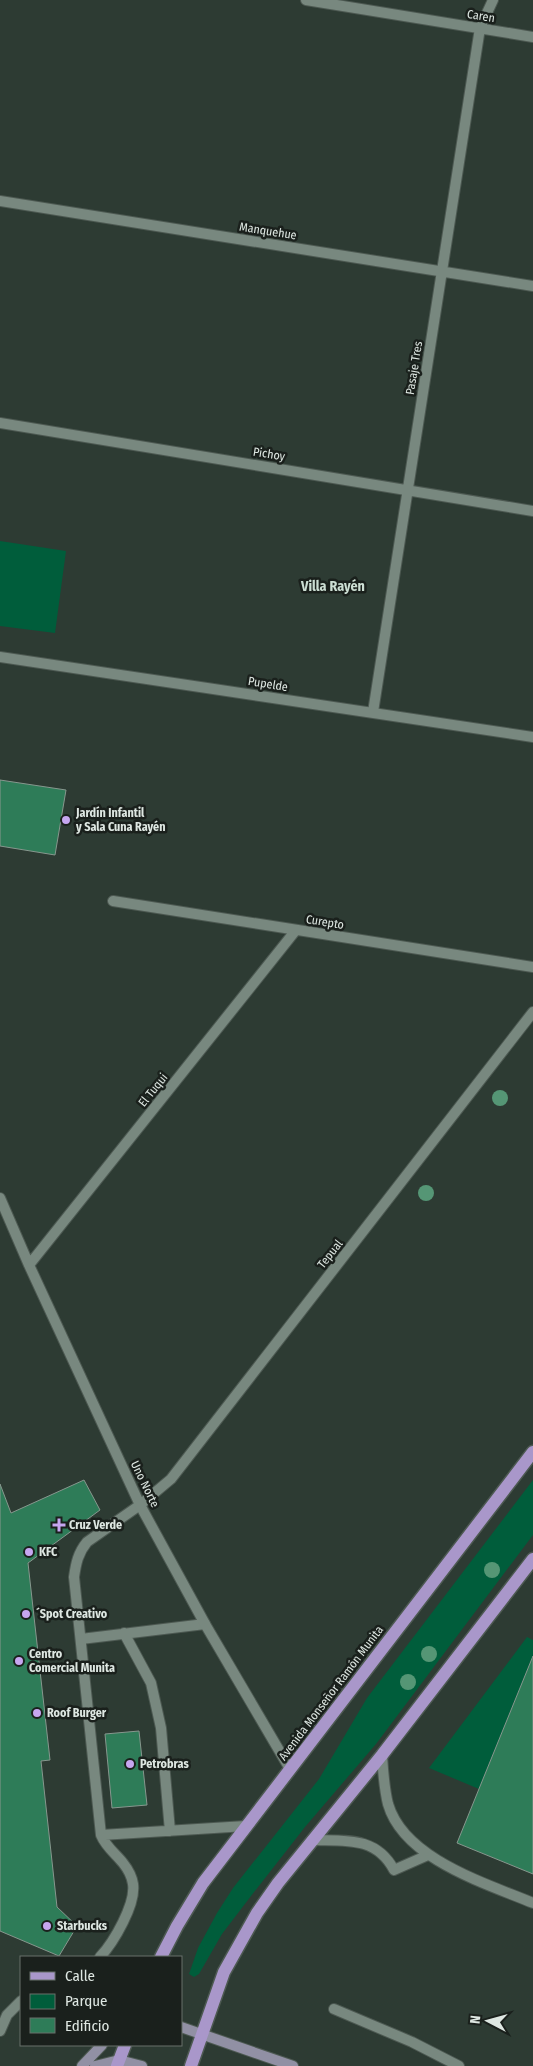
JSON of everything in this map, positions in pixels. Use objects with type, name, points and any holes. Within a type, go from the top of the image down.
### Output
[{"type":"main road","name":"Avenida Monseñor Ramón Munita","points":[[162,1956],[203,1883],[533,1452]]},
{"type":"main road","points":[[191,2066],[224,1972],[235,1948],[278,1882],[382,1754],[533,1559]]},
{"type":"main road","points":[[182,2027],[293,2066]]},
{"type":"main road","points":[[82,2066],[101,2046]]},
{"type":"main road","points":[[118,2063],[124,2046]]},
{"type":"main road","points":[[95,2066],[118,2063],[142,2066]]},
{"type":"street","name":"Caren","points":[[306,0],[533,37]]},
{"type":"street","name":"Pasaje Tres","points":[[373,712],[480,28],[493,0]]},
{"type":"street","name":"Manquehue","points":[[0,201],[533,286]]},
{"type":"street","name":"Pichoy","points":[[0,423],[533,511]]},
{"type":"street","name":"Pupelde","points":[[0,657],[533,737]]},
{"type":"street","name":"Curepto","points":[[113,901],[533,967]]},
{"type":"street","name":"El Tuqui","points":[[29,1265],[296,930]]},
{"type":"street","name":"Tepual","points":[[101,1835],[74,1577],[76,1560],[80,1550],[87,1542],[140,1505],[171,1480],[533,1012]]},
{"type":"street","name":"Uno Norte","points":[[0,1198],[140,1505],[205,1624],[290,1769]]},
{"type":"street","points":[[81,1639],[205,1624]]},
{"type":"street","points":[[124,1634],[152,1683],[161,1728],[170,1831]]},
{"type":"street","points":[[382,1754],[388,1804],[402,1832],[414,1844],[428,1855],[479,1880],[533,1902]]},
{"type":"street","points":[[101,1956],[115,1935],[130,1907],[133,1884],[123,1863],[107,1846],[101,1835],[246,1826]]},
{"type":"street","points":[[312,1840],[363,1843],[379,1850],[388,1858],[394,1870],[428,1855]]},
{"type":"street","points":[[0,2030],[7,2015],[20,2002]]},
{"type":"street","points":[[334,2009],[412,2042],[459,2066]]},
{"type":"green space","points":[[0,541],[66,551],[55,633],[0,626]]},
{"type":"green space","points":[[533,1480],[533,1535],[376,1744],[305,1827],[222,1934],[199,1974],[194,1977],[189,1974],[198,1948],[233,1888],[319,1779],[367,1698]]},
{"type":"green space","points":[[527,1637],[533,1640],[533,1656],[479,1789],[429,1768]]},
{"type":"building","points":[[0,780],[66,790],[55,855],[0,846]]},
{"type":"building","name":"Centro Comercial Munita","points":[[84,1480],[100,1510],[28,1563],[50,1760],[41,1761],[57,1907],[77,1926],[59,1956],[0,1931],[0,1484],[11,1513]]},
{"type":"building","points":[[533,1656],[533,1874],[457,1843]]},
{"type":"building","points":[[139,1731],[147,1805],[112,1808],[105,1734]]},
{"type":"place","name":"Jardín Infantil y Sala Cuna Rayén","points":[[66,820]]},
{"type":"place","name":"Cruz Verde","points":[[59,1525]]},
{"type":"place","name":"KFC","points":[[29,1552]]},
{"type":"place","name":"´Spot Creativo","points":[[26,1614]]},
{"type":"place","name":"Centro Comercial Munita","points":[[19,1661]]},
{"type":"place","name":"Roof Burger","points":[[37,1713]]},
{"type":"place","name":"Petrobras","points":[[130,1764]]},
{"type":"place","name":"Starbucks","points":[[47,1926]]},
{"type":"district","name":"Villa Rayén","points":[[333,586]]}]
